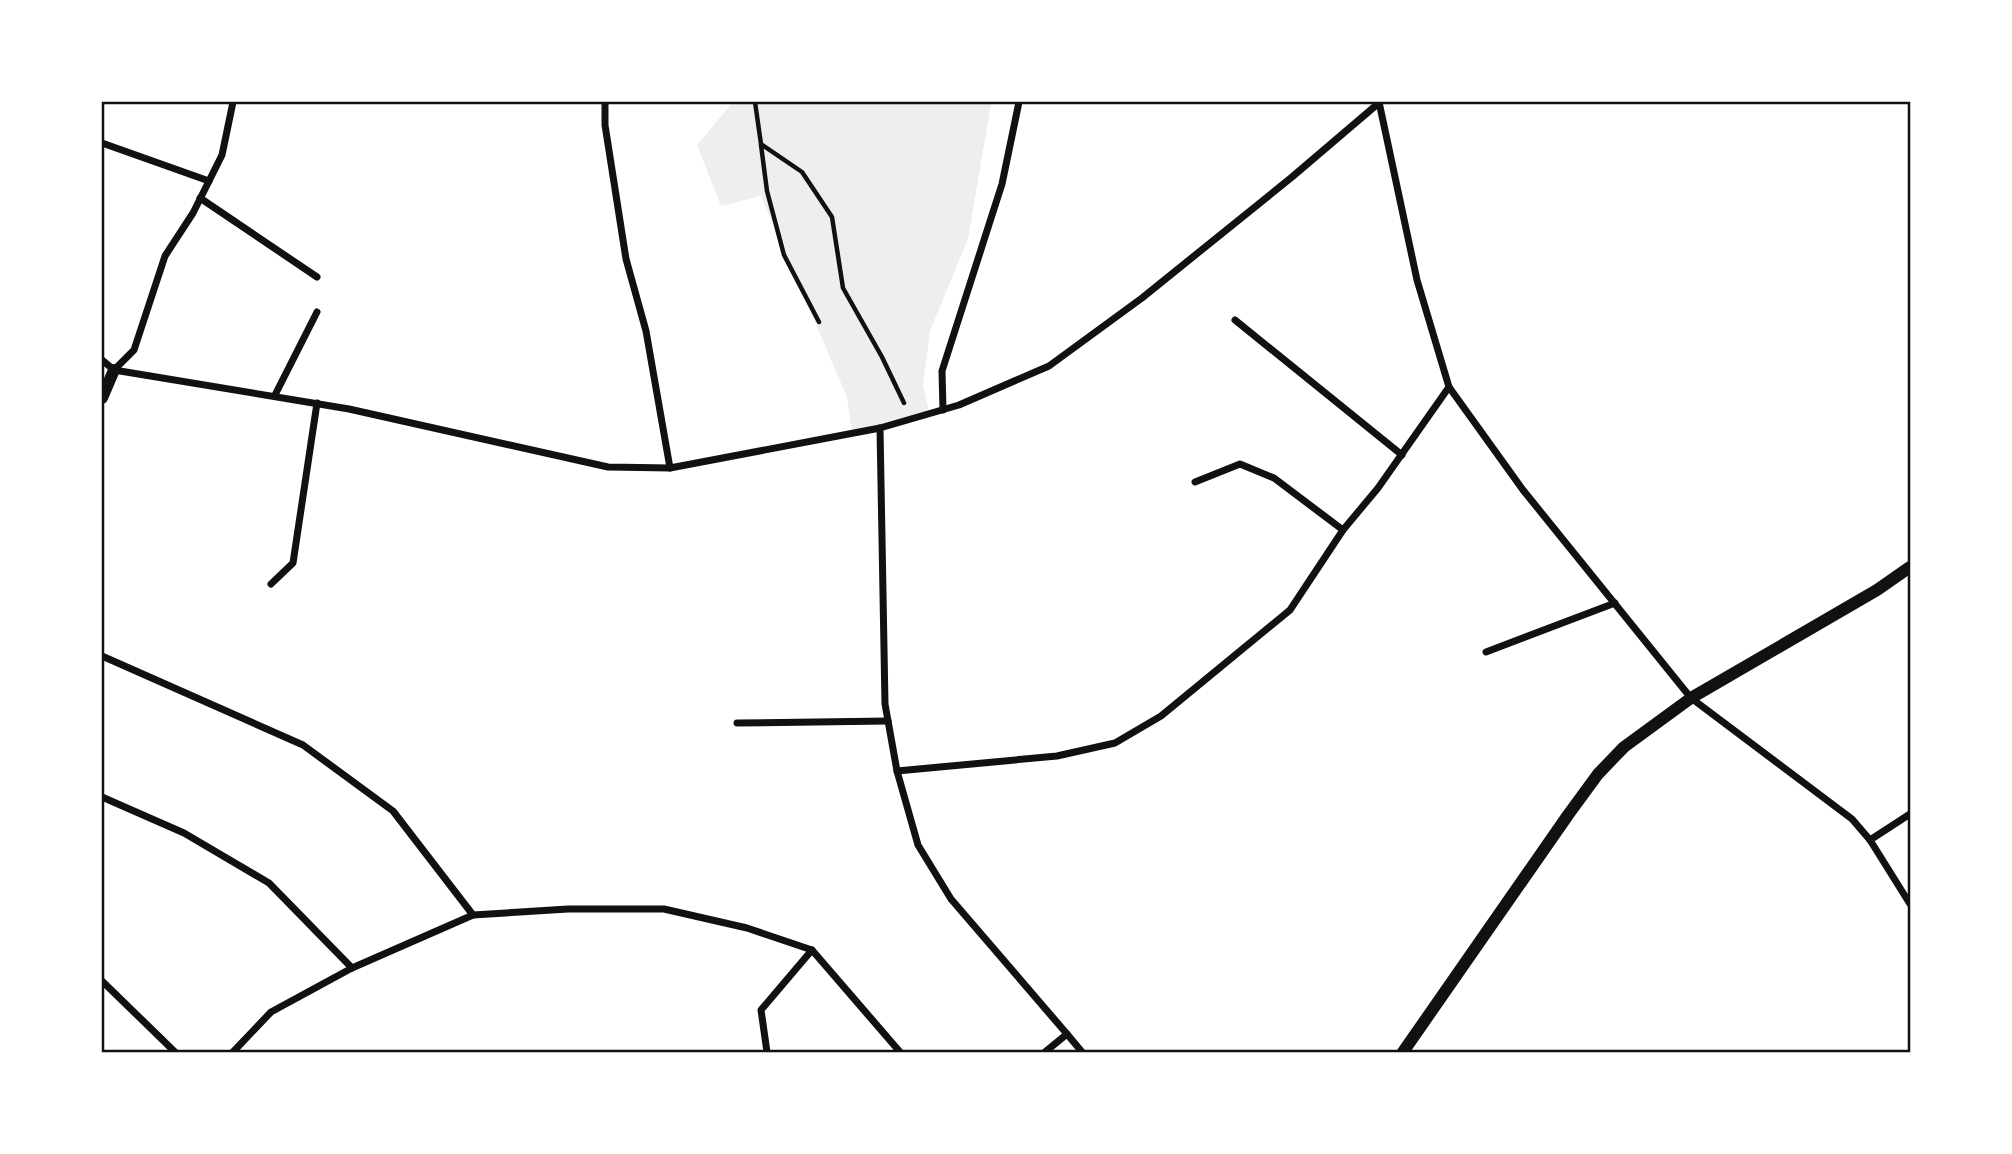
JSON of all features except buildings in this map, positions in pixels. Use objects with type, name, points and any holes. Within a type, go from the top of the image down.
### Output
[{"type":"street","points":[[102,398],[114,370],[134,349],[165,256],[201,198],[222,155],[233,102]]},
{"type":"street","points":[[605,102],[626,259],[646,331],[670,468]]},
{"type":"street","points":[[943,410],[942,371],[1002,184],[1019,102]]},
{"type":"street","points":[[102,360],[114,370],[317,403],[595,466],[670,468],[757,449],[880,428],[943,410],[1049,366],[1142,298],[1379,102],[1416,279],[1449,387],[1523,490],[1690,698],[1852,819],[1870,840],[1910,904]]},
{"type":"street","points":[[102,144],[209,181]]},
{"type":"street","points":[[201,198],[317,277]]},
{"type":"street","points":[[275,396],[317,312]]},
{"type":"street","points":[[1235,320],[1402,455]]},
{"type":"street","points":[[897,771],[1057,756],[1115,743],[1161,716],[1290,610],[1343,530],[1402,455],[1449,387]]},
{"type":"street","points":[[271,584],[293,563],[317,403]]},
{"type":"street","points":[[880,428],[888,721],[897,771],[918,845],[951,899],[1082,1052]]},
{"type":"street","points":[[1195,482],[1240,464],[1273,478],[1343,530]]},
{"type":"street","points":[[1404,1052],[1598,774],[1644,731],[1690,698],[1877,590],[1910,567]]},
{"type":"street","points":[[1486,652],[1615,603]]},
{"type":"street","points":[[102,656],[303,745],[334,765],[393,811],[473,915]]},
{"type":"street","points":[[737,723],[888,721]]},
{"type":"street","points":[[102,797],[184,832],[269,883],[352,968]]},
{"type":"street","points":[[1870,840],[1910,814]]},
{"type":"street","points":[[233,1052],[271,1013],[352,968],[473,915],[568,909],[664,909],[747,928],[812,950],[900,1052]]},
{"type":"street","points":[[767,1052],[761,1010],[812,950]]},
{"type":"street","points":[[102,981],[175,1052]]},
{"type":"street","points":[[1045,1052],[1067,1034]]},
{"type":"path","points":[[755,102],[766,191],[783,255],[819,322]]},
{"type":"path","points":[[761,144],[802,172],[832,216],[843,288],[882,357],[911,419]]},
{"type":"shaded area","points":[[733,102],[991,104],[968,239],[930,331],[923,385],[930,416],[852,433],[847,397],[761,196],[721,206],[697,145]]}]
